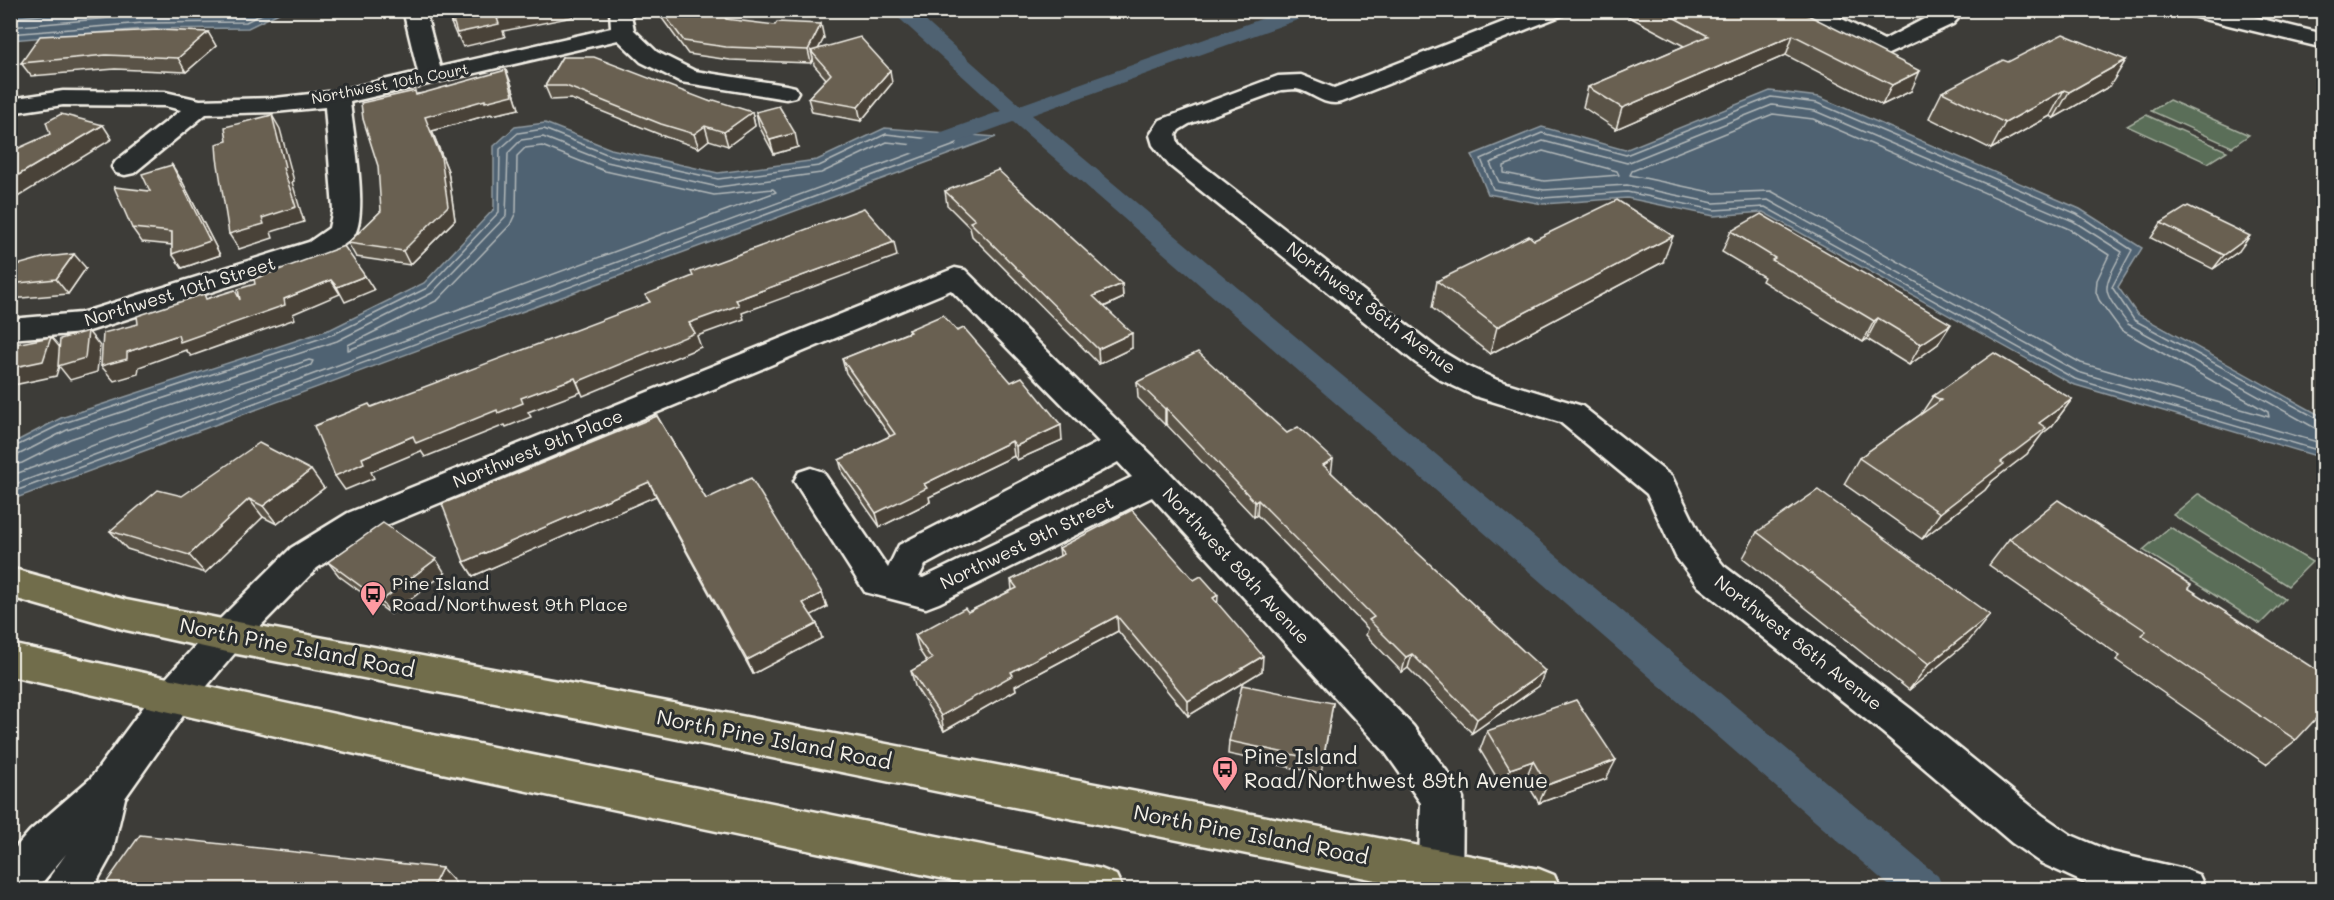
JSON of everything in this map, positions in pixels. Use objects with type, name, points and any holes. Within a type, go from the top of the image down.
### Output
[{"type":"main road","name":"North Pine Island Road","points":[[10,582],[126,615],[584,703],[1440,881],[1539,890]]},
{"type":"main road","points":[[10,660],[173,698],[1101,890]]},
{"type":"street","points":[[414,10],[431,77]]},
{"type":"street","name":"Northwest 86th Avenue","points":[[1555,10],[1333,97],[1301,82],[1278,83],[1169,125],[1163,135],[1166,145],[1178,159],[1427,356],[1452,372],[1486,388],[1571,414],[1660,486],[1688,547],[1711,576],[1958,770],[2048,845],[2070,857],[2098,867],[2162,886],[2184,890]]},
{"type":"street","points":[[1805,10],[1884,49],[1945,19],[1955,10]]},
{"type":"street","points":[[2195,10],[2324,41]]},
{"type":"street","points":[[622,22],[649,57],[689,77],[786,92]]},
{"type":"street","name":"Northwest 10th Court","points":[[10,106],[63,98],[165,99],[200,107],[275,105],[337,98],[431,77],[622,22]]},
{"type":"street","name":"Northwest 10th Street","points":[[10,329],[82,323],[319,248],[342,232],[347,209],[337,98]]},
{"type":"street","points":[[124,167],[200,107]]},
{"type":"street","name":"Northwest 89th Avenue","points":[[955,277],[1156,480],[1399,739],[1442,798],[1440,881]]},
{"type":"street","name":"Northwest 9th Place","points":[[106,791],[173,698],[227,636],[304,558],[360,522],[955,277]]},
{"type":"street","points":[[897,585],[912,555],[1121,445]]},
{"type":"street","name":"Northwest 9th Street","points":[[811,481],[878,582],[926,593],[1156,480]]},
{"type":"street","points":[[10,888],[45,845],[106,791]]},
{"type":"street","points":[[66,890],[91,854],[106,791]]},
{"type":"green space","points":[[2169,100],[2249,135],[2232,147],[2151,111]]},
{"type":"green space","points":[[2146,115],[2227,151],[2208,163],[2127,126]]},
{"type":"green space","points":[[2198,494],[2312,562],[2288,586],[2173,515]]},
{"type":"green space","points":[[2170,527],[2285,599],[2260,624],[2143,550]]},
{"type":"water","points":[[12,11],[283,11],[248,28],[143,29],[11,40]]},
{"type":"water","points":[[1770,91],[1819,97],[2080,209],[2142,248],[2118,287],[2137,314],[2323,417],[2323,458],[2072,384],[1763,212],[1714,216],[1627,198],[1543,204],[1488,194],[1472,155],[1542,127],[1625,150]]},
{"type":"water","points":[[545,123],[611,149],[718,173],[817,160],[885,128],[996,137],[11,500],[11,444],[61,418],[331,329],[424,283],[494,209],[494,146],[515,127]]},
{"type":"building","points":[[448,10],[533,10],[497,18],[499,24],[457,33],[454,23],[451,23]]},
{"type":"building","points":[[661,10],[720,10],[726,19],[775,25],[777,22],[821,24],[808,50],[726,47],[684,41]]},
{"type":"building","points":[[1660,10],[1798,10],[1920,71],[1892,85],[1793,35],[1622,108],[1588,87],[1708,36]]},
{"type":"building","points":[[158,30],[208,32],[178,58],[106,55],[21,63],[40,36]]},
{"type":"building","points":[[2063,34],[2126,60],[2069,92],[2064,90],[2005,123],[1942,92],[2003,60],[2008,62]]},
{"type":"building","points":[[860,37],[890,70],[858,107],[808,98],[831,74],[811,51]]},
{"type":"building","points":[[562,57],[594,57],[711,102],[714,100],[752,112],[724,132],[705,126],[694,134],[661,124],[566,86],[545,86]]},
{"type":"building","points":[[506,70],[513,95],[485,102],[485,100],[425,117],[441,157],[448,206],[403,251],[348,243],[381,211],[378,166],[363,119],[361,103],[415,91],[416,95]]},
{"type":"building","points":[[779,106],[795,133],[770,140],[756,112]]},
{"type":"building","points":[[61,114],[103,125],[10,180],[10,152],[50,134],[46,122]]},
{"type":"building","points":[[272,115],[285,167],[283,168],[296,207],[262,218],[264,224],[229,234],[216,144],[227,141],[225,127]]},
{"type":"building","points":[[172,165],[210,241],[172,254],[172,232],[132,228],[114,187],[150,191],[142,174]]},
{"type":"building","points":[[998,170],[1122,284],[1093,296],[1132,333],[1098,349],[970,222],[975,220],[945,191]]},
{"type":"building","points":[[1617,200],[1673,236],[1497,327],[1437,281],[1529,236],[1534,240]]},
{"type":"building","points":[[2188,206],[2250,236],[2224,255],[2161,223]]},
{"type":"building","points":[[864,208],[894,242],[736,300],[739,305],[689,323],[695,333],[577,382],[575,378],[521,398],[523,403],[498,413],[497,410],[416,443],[413,436],[362,458],[364,463],[335,476],[314,426],[369,404],[371,407],[650,302],[645,295],[693,276],[691,272]]},
{"type":"building","points":[[1761,214],[1951,324],[1921,344],[1878,318],[1874,321],[1772,260],[1775,258],[1731,231]]},
{"type":"building","points":[[344,246],[365,276],[337,287],[331,280],[284,299],[285,305],[180,342],[178,335],[127,352],[127,359],[101,366],[103,333],[138,324],[137,316],[204,294],[206,299],[235,290],[240,300],[238,289],[255,284],[254,279]]},
{"type":"building","points":[[74,254],[56,279],[10,284],[10,267],[46,257]]},
{"type":"building","points":[[943,315],[957,331],[964,328],[1011,382],[1022,377],[1061,425],[1016,446],[1012,441],[924,484],[927,488],[876,513],[839,460],[895,434],[842,359],[910,332],[908,330]]},
{"type":"building","points":[[88,331],[85,358],[58,366],[60,339]]},
{"type":"building","points":[[51,337],[43,361],[10,368],[10,345]]},
{"type":"building","points":[[1198,352],[1287,433],[1298,427],[1333,459],[1323,465],[1545,671],[1477,719],[1412,654],[1406,657],[1369,620],[1374,617],[1258,500],[1255,502],[1166,408],[1137,382]]},
{"type":"building","points":[[1994,353],[2072,399],[2039,423],[2046,428],[2001,462],[2004,464],[1940,513],[1859,458],[1941,400],[1933,396]]},
{"type":"building","points":[[657,416],[706,499],[751,478],[822,593],[803,603],[817,624],[747,660],[649,482],[464,562],[442,504]]},
{"type":"building","points":[[259,443],[311,470],[263,506],[249,499],[189,555],[110,531],[158,490],[182,496]]},
{"type":"building","points":[[1818,490],[1990,615],[1929,664],[1757,532]]},
{"type":"building","points":[[2058,500],[2191,585],[2188,588],[2324,675],[2324,710],[2296,740],[2141,635],[2146,631],[2009,539]]},
{"type":"building","points":[[1132,510],[1194,580],[1201,576],[1218,595],[1213,598],[1263,656],[1188,701],[1117,616],[1011,672],[1013,675],[941,716],[911,671],[932,659],[915,635],[965,608],[968,612],[1017,588],[1011,580],[1064,554],[1059,548]]},
{"type":"building","points":[[383,523],[436,559],[381,601],[328,562]]},
{"type":"building","points":[[1242,685],[1333,703],[1323,761],[1229,741]]},
{"type":"building","points":[[1576,700],[1616,760],[1547,785],[1533,761],[1510,769],[1487,731]]},
{"type":"building","points":[[140,835],[442,868],[431,890],[101,890]]},
{"type":"waterway","points":[[900,10],[1016,113]]},
{"type":"waterway","points":[[1016,113],[1307,10]]},
{"type":"waterway","points":[[919,148],[1016,113]]},
{"type":"waterway","points":[[1016,113],[1924,890]]},
{"type":"place","name":"Pine Island Road/Northwest 9th Place","points":[[373,617]]},
{"type":"place","name":"Pine Island Road/Northwest 89th Avenue","points":[[1225,792]]}]
